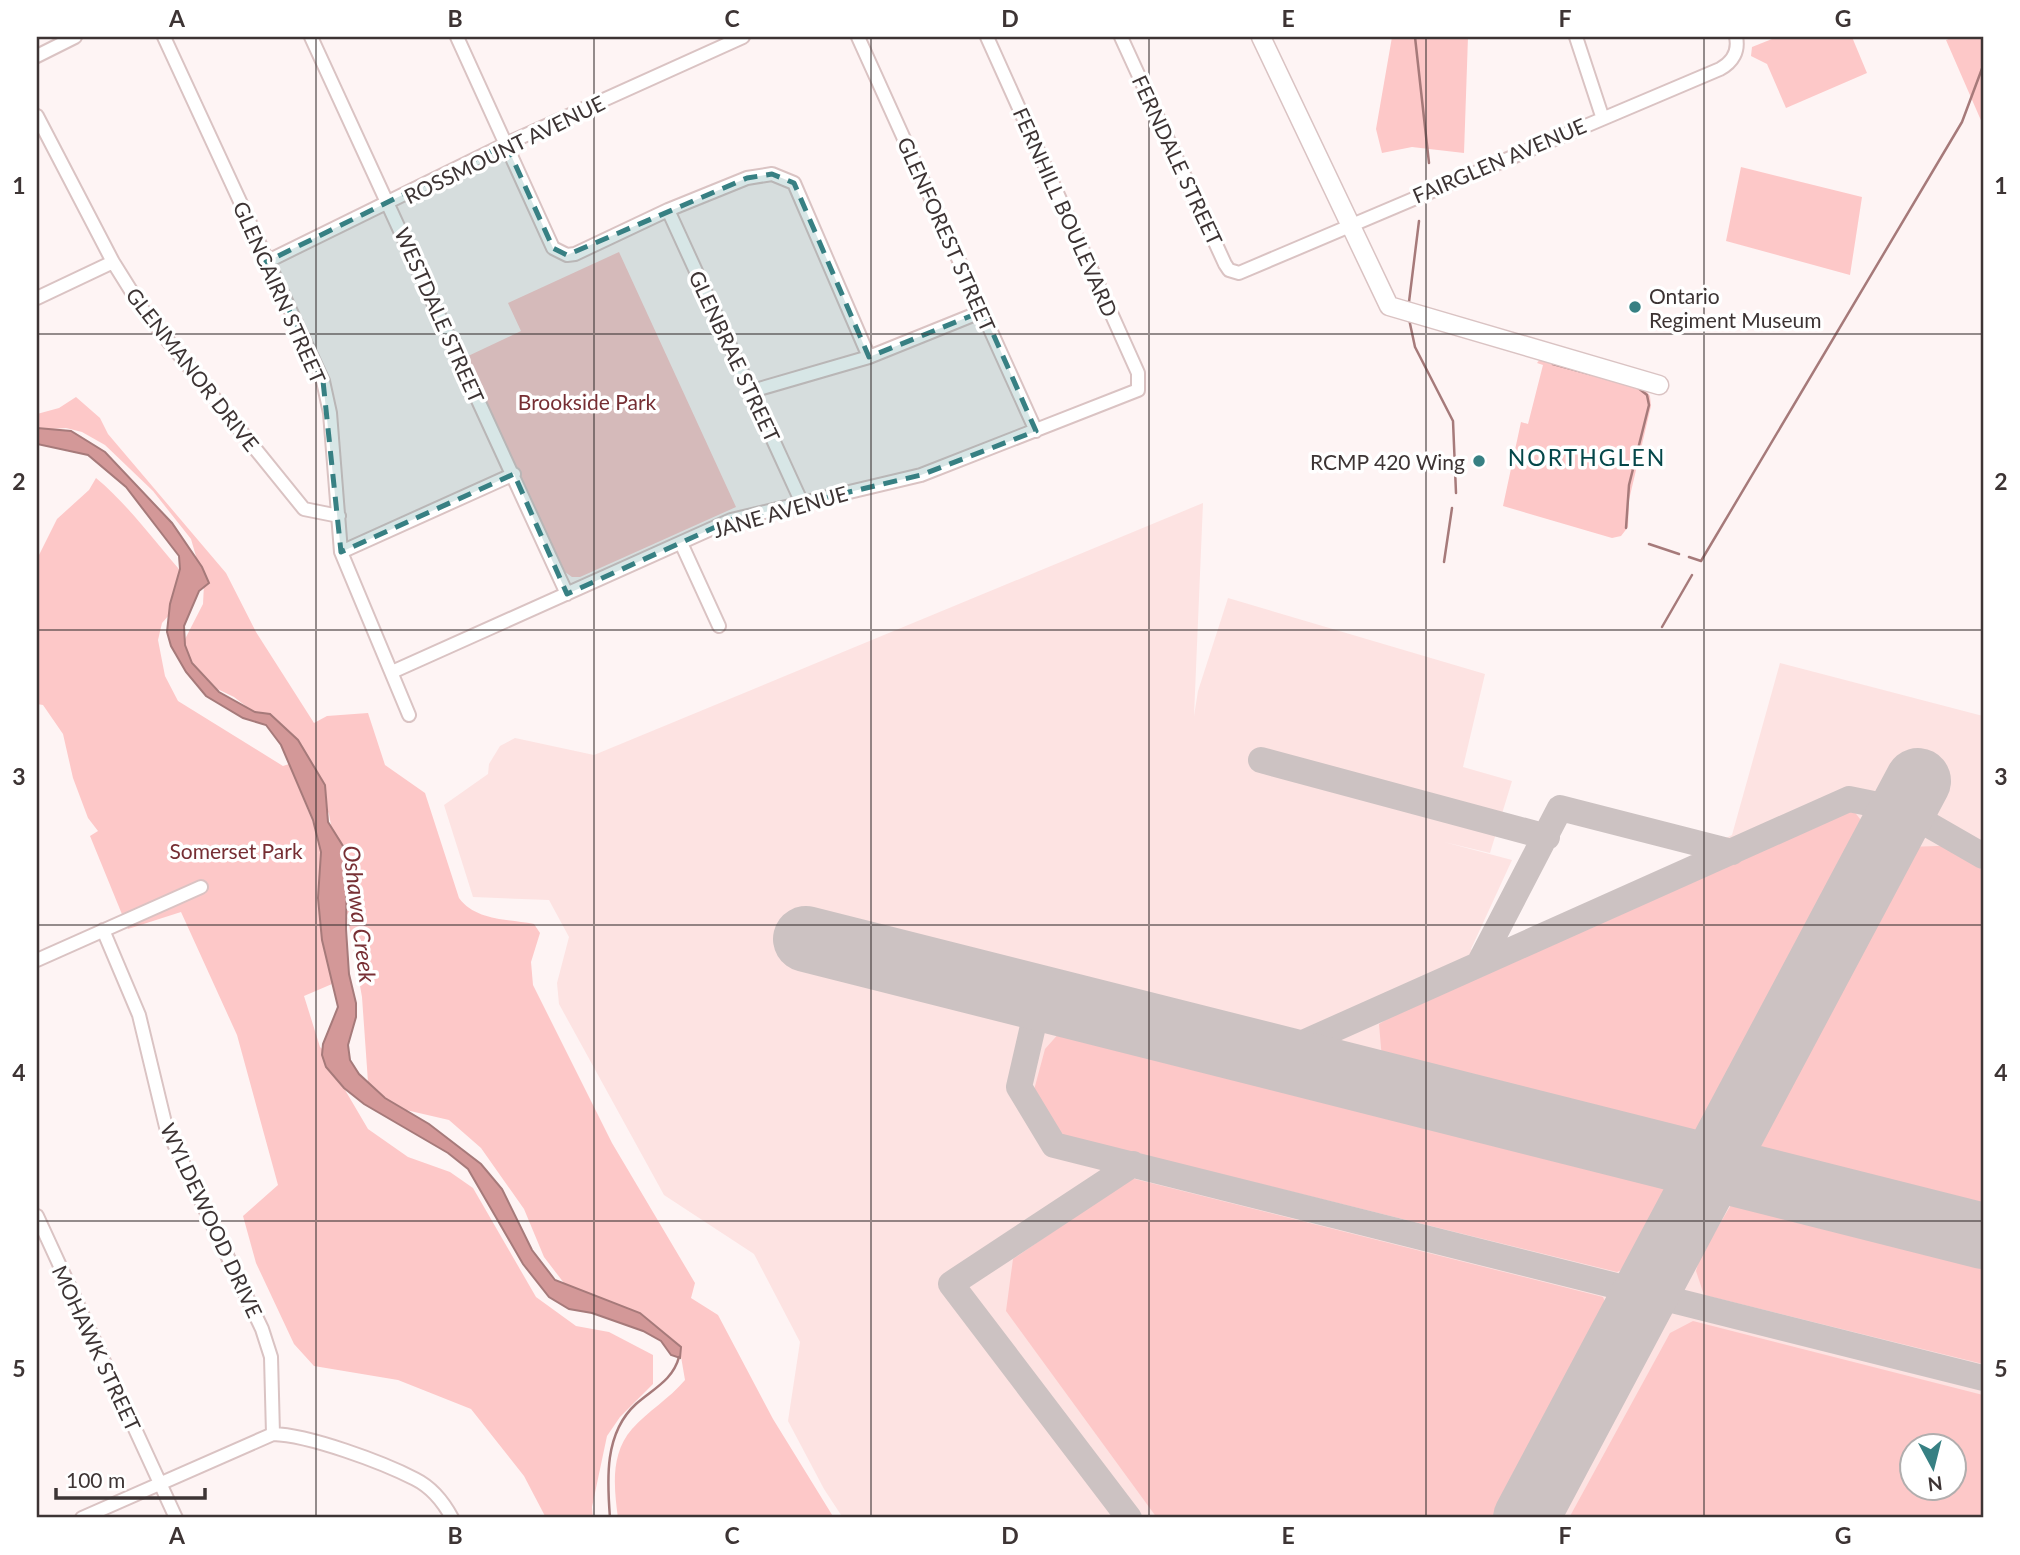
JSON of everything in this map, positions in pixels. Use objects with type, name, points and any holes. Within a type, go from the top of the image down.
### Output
[{"type":"street","points":[[37,57],[75,37]]},
{"type":"street","name":"GLENCAIRN STREET","points":[[164,37],[323,381],[330,413],[341,552],[410,715]]},
{"type":"street","name":"WESTDALE STREET","points":[[311,37],[390,204],[461,369],[513,474],[567,594]]},
{"type":"street","points":[[457,37],[553,248],[568,255],[575,254],[668,210],[747,178],[772,174],[794,183],[869,357]]},
{"type":"street","name":"ROSSMOUNT AVENUE","points":[[266,262],[390,204],[506,144],[743,37]]},
{"type":"street","name":"GLENFOREST STREET","points":[[858,37],[1036,431]]},
{"type":"street","name":"FERNHILL BOULEVARD","points":[[987,37],[1138,373],[1138,390]]},
{"type":"street","name":"FERNDALE STREET","points":[[1121,37],[1225,264],[1234,272],[1243,272]]},
{"type":"street","points":[[1261,37],[1388,306],[1659,385]]},
{"type":"street","points":[[1576,37],[1602,116]]},
{"type":"street","name":"FAIRGLEN AVENUE","points":[[1243,272],[1350,223],[1728,64],[1736,52],[1736,37]]},
{"type":"street","name":"GLENMANOR DRIVE","points":[[37,116],[113,262],[143,310],[304,509],[339,516]]},
{"type":"street","name":"GLENBRAE STREET","points":[[668,210],[801,501]]},
{"type":"street","points":[[37,298],[113,262]]},
{"type":"street","points":[[752,391],[869,357],[983,311]]},
{"type":"street","name":"JANE AVENUE","points":[[393,672],[731,520],[801,501],[921,475],[1138,390]]},
{"type":"street","points":[[341,552],[513,474]]},
{"type":"street","points":[[681,543],[719,626]]},
{"type":"street","points":[[37,960],[201,887]]},
{"type":"street","name":"WYLDEWOOD DRIVE","points":[[103,930],[139,1014],[166,1127],[262,1329],[271,1357],[273,1434]]},
{"type":"street","name":"MOHAWK STREET","points":[[37,1216],[176,1518]]},
{"type":"street","points":[[82,1518],[273,1434],[292,1436],[337,1449],[415,1479],[430,1490],[452,1518]]},
{"type":"highlighted area","points":[[506,144],[553,248],[567,255],[747,178],[772,174],[794,183],[869,357],[983,311],[1036,431],[921,475],[731,520],[567,594],[514,474],[341,552],[323,381],[266,262]]},
{"type":"shaded area","points":[[37,428],[71,431],[105,452],[172,523],[202,567],[209,583],[199,591],[184,626],[185,645],[192,663],[219,692],[255,712],[270,714],[298,740],[325,785],[328,822],[343,846],[347,861],[346,929],[349,974],[356,1003],[356,1017],[348,1045],[350,1060],[359,1074],[385,1098],[429,1124],[481,1164],[502,1189],[532,1250],[555,1280],[640,1313],[681,1347],[680,1358],[671,1355],[661,1341],[643,1331],[592,1313],[569,1309],[549,1297],[523,1264],[468,1169],[448,1153],[364,1104],[344,1088],[326,1067],[322,1055],[323,1044],[338,1007],[322,940],[318,898],[321,852],[313,820],[281,745],[266,725],[243,718],[206,696],[186,672],[171,646],[167,632],[170,604],[180,569],[179,556],[126,487],[88,455],[37,444]]},
{"type":"shaded area","points":[[1203,503],[1194,716],[1198,691],[1228,598],[1485,674],[1463,767],[1512,781],[1490,853],[1444,842],[1512,860],[1471,949],[1484,960],[1732,835],[1780,663],[1983,716],[1983,1518],[843,1518],[824,1489],[788,1421],[800,1342],[754,1254],[664,1195],[559,1004],[557,983],[569,937],[549,900],[473,897],[444,805],[488,774],[489,764],[500,746],[515,738],[594,755]]},
{"type":"green space","points":[[1392,37],[1468,37],[1464,153],[1412,147],[1382,153],[1376,129]]},
{"type":"green space","points":[[1777,37],[1852,37],[1867,73],[1786,108],[1767,64],[1751,56],[1752,47]]},
{"type":"green space","points":[[1954,37],[1983,37],[1983,125],[1946,40]]},
{"type":"green space","points":[[1741,167],[1862,197],[1850,275],[1726,241]]},
{"type":"green space","name":"Brookside Park","points":[[619,252],[736,507],[580,577],[572,577],[565,572],[466,357],[521,331],[508,303]]},
{"type":"green space","points":[[1541,358],[1643,387],[1650,396],[1651,406],[1629,500],[1628,527],[1621,536],[1612,538],[1503,506],[1521,422],[1528,424],[1543,365],[1537,363]]},
{"type":"green space","points":[[76,397],[100,418],[108,434],[226,573],[256,632],[314,723],[327,716],[368,713],[385,765],[425,793],[459,898],[466,906],[483,915],[534,924],[540,933],[531,962],[533,985],[612,1143],[695,1283],[691,1298],[718,1315],[773,1419],[834,1518],[618,1518],[615,1472],[620,1449],[632,1429],[685,1380],[680,1351],[646,1325],[567,1287],[544,1257],[524,1209],[481,1148],[449,1120],[393,1107],[368,1082],[362,997],[329,814],[301,749],[234,697],[203,682],[183,665],[183,643],[203,604],[204,584],[191,539],[153,491],[105,445],[82,432],[66,428],[37,430],[37,414],[59,408]]},
{"type":"green space","name":"Somerset Park","points":[[96,478],[131,513],[186,577],[186,596],[162,623],[158,640],[165,676],[178,701],[283,766],[289,764],[318,835],[321,852],[320,924],[332,984],[304,996],[320,1047],[332,1058],[338,1078],[368,1129],[408,1157],[450,1172],[473,1188],[536,1297],[576,1326],[609,1332],[653,1355],[653,1384],[620,1417],[607,1436],[592,1507],[593,1518],[546,1518],[524,1476],[471,1409],[398,1380],[314,1366],[294,1344],[256,1263],[243,1216],[278,1185],[237,1035],[181,912],[128,929],[90,836],[98,831],[88,818],[73,778],[63,734],[43,705],[37,704],[37,559],[57,519],[89,490]]},
{"type":"green space","points":[[1853,810],[1871,833],[1736,1095],[1700,1136],[1655,1131],[1382,1059],[1379,1024],[1484,960]]},
{"type":"green space","points":[[1965,845],[1983,873],[1983,1212],[1814,1170],[1759,1147],[1777,1102],[1909,847]]},
{"type":"green space","points":[[1061,1031],[1669,1183],[1677,1199],[1648,1259],[1617,1272],[1062,1135],[1034,1090],[1045,1049]]},
{"type":"green space","points":[[1131,1178],[1603,1297],[1613,1321],[1509,1518],[1157,1518],[1006,1311],[1013,1259]]},
{"type":"green space","points":[[1731,1205],[1784,1214],[1983,1262],[1983,1364],[1704,1295],[1696,1271],[1700,1257]]},
{"type":"green space","points":[[1693,1321],[1983,1395],[1983,1518],[1569,1518],[1670,1333]]},
{"type":"waterway","points":[[1415,37],[1429,163]]},
{"type":"waterway","points":[[1689,557],[1701,561],[1962,122],[1983,66]]},
{"type":"waterway","points":[[1409,302],[1419,221]]},
{"type":"waterway","points":[[1409,319],[1415,347],[1453,421],[1456,493]]},
{"type":"waterway","points":[[1553,364],[1590,374]]},
{"type":"waterway","points":[[1626,528],[1629,485],[1649,405],[1647,395],[1637,387]]},
{"type":"waterway","points":[[1444,562],[1452,508]]},
{"type":"waterway","points":[[1649,544],[1679,554]]},
{"type":"waterway","points":[[1662,627],[1692,575]]},
{"type":"waterway","name":"Oshawa Creek","points":[[610,1518],[608,1473],[618,1429],[636,1404],[667,1378],[679,1357]]},
{"type":"taxiway","points":[[1261,760],[1547,837]]},
{"type":"taxiway","points":[[1274,1056],[1849,799],[1903,810],[1983,856]]},
{"type":"taxiway","points":[[1480,962],[1560,808],[1732,852]]},
{"type":"taxiway","points":[[1052,1000],[1033,1026],[1019,1087],[1054,1145],[1983,1378]]},
{"type":"taxiway","points":[[1129,1518],[951,1284],[1133,1164]]},
{"type":"runway","points":[[1526,1518],[1918,781]]},
{"type":"runway","points":[[806,939],[1983,1236]]},
{"type":"place","name":"Ontario Regiment Museum","points":[[1635,307]]},
{"type":"place","name":"RCMP 420 Wing","points":[[1479,461]]},
{"type":"district","name":"NORTHGLEN","points":[[1587,457]]}]
